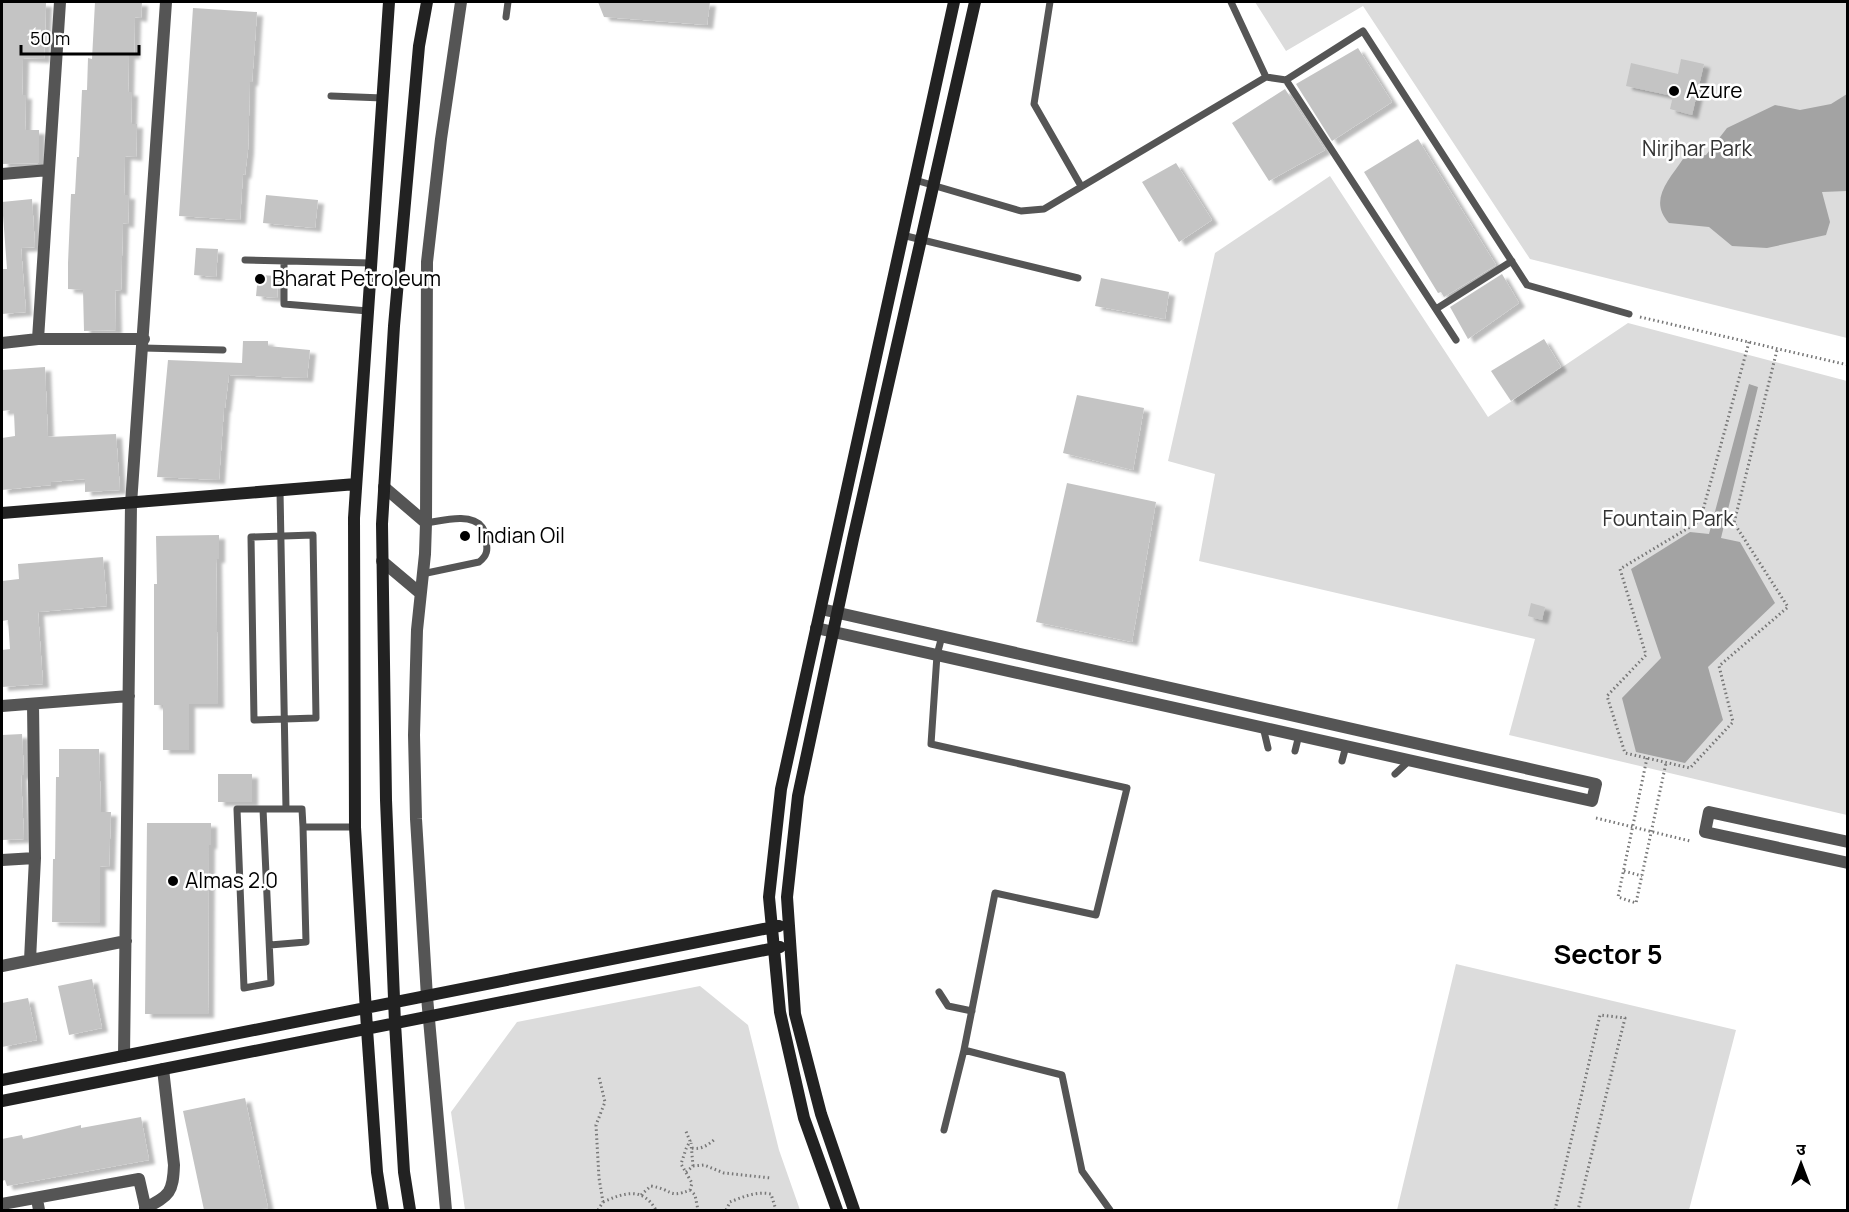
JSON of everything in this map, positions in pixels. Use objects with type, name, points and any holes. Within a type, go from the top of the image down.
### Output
[{"type":"street","points":[[38,339],[60,2]]},
{"type":"street","points":[[124,1056],[131,504],[166,2]]},
{"type":"street","points":[[383,1210],[377,1172],[366,1029],[356,827],[354,518],[389,2]]},
{"type":"street","points":[[410,1210],[405,1172],[394,1003],[386,800],[382,561],[394,326],[419,46],[427,2]]},
{"type":"street","points":[[446,1210],[428,1017],[416,819],[414,735],[420,593],[426,523],[427,261],[441,138],[461,2]]},
{"type":"street","points":[[837,1210],[804,1118],[780,1012],[769,897],[781,789],[954,2]]},
{"type":"street","points":[[854,1210],[821,1114],[795,1014],[787,897],[798,796],[837,612],[975,2]]},
{"type":"street","points":[[2,174],[49,170]]},
{"type":"street","points":[[2,342],[38,339],[143,343]]},
{"type":"street","points":[[2,513],[356,484]]},
{"type":"street","points":[[384,487],[426,523]]},
{"type":"street","points":[[382,561],[420,593]]},
{"type":"street","points":[[816,628],[1592,801],[1596,784],[820,609]]},
{"type":"street","points":[[2,706],[129,696]]},
{"type":"street","points":[[30,960],[35,858],[33,704]]},
{"type":"street","points":[[1522,785],[1527,768]]},
{"type":"street","points":[[1570,796],[1574,778]]},
{"type":"street","points":[[1848,842],[1709,812],[1705,832],[1848,863]]},
{"type":"street","points":[[2,860],[35,858]]},
{"type":"street","points":[[2,1080],[789,924]]},
{"type":"street","points":[[2,966],[126,940]]},
{"type":"street","points":[[2,1101],[790,945]]},
{"type":"street","points":[[640,954],[644,975]]},
{"type":"street","points":[[2,1204],[38,1204],[140,1179],[146,1209],[171,1192],[174,1165],[163,1069]]},
{"type":"lane","points":[[506,17],[508,2]]},
{"type":"lane","points":[[1050,2],[1034,104],[1081,186]]},
{"type":"lane","points":[[1232,2],[1266,77]]},
{"type":"lane","points":[[915,180],[1021,211],[1044,209],[1266,77],[1286,80],[1363,32],[1527,285],[1629,314]]},
{"type":"lane","points":[[1286,80],[1456,340]]},
{"type":"lane","points":[[332,96],[383,98]]},
{"type":"lane","points":[[902,235],[1078,278]]},
{"type":"lane","points":[[245,260],[371,263]]},
{"type":"lane","points":[[284,261],[284,304],[368,311]]},
{"type":"lane","points":[[1436,309],[1512,261]]},
{"type":"lane","points":[[143,343],[223,350]]},
{"type":"lane","points":[[280,491],[286,809]]},
{"type":"lane","points":[[422,574],[479,562],[485,557],[487,548],[484,528],[477,522],[464,519],[426,523]]},
{"type":"lane","points":[[313,535],[316,718],[254,720],[251,537],[281,536],[313,535]]},
{"type":"lane","points":[[942,636],[937,655],[931,744],[1126,788],[1096,915],[995,893],[964,1050],[944,1130]]},
{"type":"lane","points":[[1263,727],[1268,748]]},
{"type":"lane","points":[[1295,751],[1299,735]]},
{"type":"lane","points":[[1342,761],[1346,746]]},
{"type":"lane","points":[[1395,774],[1410,760]]},
{"type":"lane","points":[[263,809],[271,983],[244,988],[237,809],[263,809],[302,809],[306,942],[270,945]]},
{"type":"lane","points":[[303,827],[356,827]]},
{"type":"lane","points":[[939,992],[948,1006],[972,1011]]},
{"type":"lane","points":[[964,1050],[1062,1075],[1082,1171],[1110,1210]]},
{"type":"path","points":[[1629,314],[1848,365]]},
{"type":"path","points":[[1749,342],[1700,521],[1620,570],[1646,655],[1607,696],[1625,753],[1690,768],[1733,722],[1719,666],[1788,608],[1734,524],[1778,350]]},
{"type":"path","points":[[1647,758],[1618,897],[1636,903],[1666,763]]},
{"type":"path","points":[[1596,818],[1690,841]]},
{"type":"path","points":[[1623,871],[1642,876]]},
{"type":"path","points":[[1555,1210],[1600,1015],[1625,1018],[1578,1210]]},
{"type":"path","points":[[598,1210],[603,1202],[596,1125],[605,1102],[599,1077]]},
{"type":"path","points":[[685,1129],[692,1148],[693,1166]]},
{"type":"path","points":[[692,1148],[698,1149],[714,1139]]},
{"type":"path","points":[[690,1141],[681,1164],[692,1183],[690,1190]]},
{"type":"path","points":[[686,1172],[693,1166],[704,1165],[724,1173],[771,1178]]},
{"type":"path","points":[[641,1195],[651,1186],[661,1188],[672,1195],[690,1190]]},
{"type":"path","points":[[690,1190],[695,1195],[698,1210]]},
{"type":"path","points":[[603,1202],[632,1192],[641,1195],[656,1210]]},
{"type":"path","points":[[726,1210],[730,1202],[765,1192],[771,1194],[776,1210]]},
{"type":"green space","name":"Nirjhar Park","points":[[1255,2],[1847,2],[1847,338],[1530,259],[1363,6],[1286,51]]},
{"type":"green space","name":"Fountain Park","points":[[1330,176],[1488,417],[1628,323],[1847,381],[1847,815],[1509,735],[1535,639],[1199,561],[1215,474],[1168,461],[1215,253]]},
{"type":"green space","points":[[1456,964],[1736,1030],[1689,1210],[1397,1210]]},
{"type":"green space","points":[[700,986],[748,1025],[779,1150],[800,1210],[465,1210],[451,1112],[517,1022]]},
{"type":"shaded area","points":[[1847,94],[1847,191],[1822,192],[1830,222],[1826,235],[1767,248],[1732,246],[1709,227],[1669,223],[1663,215],[1660,206],[1663,190],[1683,159],[1706,155],[1727,128],[1775,105],[1800,110],[1831,104]]},
{"type":"shaded area","points":[[1749,384],[1758,387],[1721,538],[1740,542],[1775,603],[1708,667],[1723,720],[1685,763],[1636,752],[1622,698],[1661,658],[1631,569],[1690,532],[1709,534]]},
{"type":"building","points":[[2,2],[46,3],[44,59],[23,58],[22,95],[26,95],[25,130],[39,130],[39,163],[2,164]]},
{"type":"building","points":[[95,2],[142,2],[141,18],[135,17],[134,55],[129,55],[128,92],[132,92],[131,124],[137,124],[136,157],[125,156],[124,195],[129,195],[128,224],[123,223],[121,291],[115,290],[116,330],[84,331],[83,290],[68,289],[68,263],[71,194],[75,194],[77,157],[79,157],[82,90],[87,90],[88,58],[92,59]]},
{"type":"building","points":[[598,2],[710,2],[707,25],[604,17]]},
{"type":"building","points":[[193,8],[257,12],[252,82],[250,82],[248,150],[245,175],[243,174],[240,220],[179,216]]},
{"type":"building","points":[[1358,48],[1392,102],[1332,141],[1296,84]]},
{"type":"building","name":"Azure","points":[[1681,59],[1704,64],[1692,115],[1670,109],[1673,96],[1626,86],[1631,63],[1678,74]]},
{"type":"building","points":[[1285,89],[1325,150],[1269,181],[1232,123]]},
{"type":"building","points":[[1418,139],[1496,265],[1444,297],[1441,292],[1438,293],[1364,172]]},
{"type":"building","points":[[1176,163],[1212,220],[1179,242],[1142,182]]},
{"type":"building","points":[[266,195],[318,200],[315,228],[263,223]]},
{"type":"building","points":[[32,199],[35,247],[21,248],[26,312],[2,314],[2,269],[7,269],[2,202]]},
{"type":"building","points":[[196,248],[218,249],[216,277],[194,275]]},
{"type":"building","points":[[1502,274],[1519,303],[1468,339],[1450,307]]},
{"type":"building","points":[[258,275],[278,276],[277,298],[256,296]]},
{"type":"building","points":[[1101,278],[1169,292],[1165,319],[1095,306]]},
{"type":"building","points":[[1544,339],[1561,367],[1511,401],[1491,371]]},
{"type":"building","points":[[243,341],[268,341],[268,346],[310,350],[307,378],[229,375],[224,408],[219,480],[157,477],[168,360],[242,363]]},
{"type":"building","points":[[45,367],[48,437],[116,434],[120,490],[85,492],[85,479],[2,490],[2,438],[15,436],[14,413],[10,413],[10,410],[2,411],[2,370]]},
{"type":"building","points":[[1077,395],[1144,408],[1133,470],[1063,453]]},
{"type":"building","points":[[1067,483],[1156,502],[1132,642],[1036,622]]},
{"type":"building","points":[[219,535],[219,559],[216,559],[218,704],[189,704],[189,750],[163,750],[163,705],[154,705],[156,536]]},
{"type":"building","points":[[103,557],[107,606],[38,612],[43,684],[2,687],[2,650],[10,649],[8,620],[2,621],[2,581],[19,579],[18,564]]},
{"type":"building","points":[[1531,603],[1545,607],[1542,620],[1528,616]]},
{"type":"building","points":[[22,734],[24,839],[2,840],[2,735]]},
{"type":"building","points":[[59,749],[99,749],[101,812],[111,812],[109,867],[100,866],[100,923],[52,922],[56,777],[59,777]]},
{"type":"building","points":[[218,774],[252,774],[252,802],[218,802]]},
{"type":"building","points":[[147,823],[211,823],[208,1014],[145,1014]]},
{"type":"building","points":[[92,979],[102,1028],[69,1035],[58,986]]},
{"type":"building","points":[[28,998],[37,1040],[2,1047],[2,1003]]},
{"type":"building","points":[[245,1098],[268,1208],[204,1210],[183,1111]]},
{"type":"building","points":[[141,1117],[149,1160],[7,1186],[5,1180],[2,1181],[2,1139],[22,1135],[23,1139],[81,1125],[81,1128]]},
{"type":"place","name":"Azure","points":[[1674,91]]},
{"type":"place","name":"Bharat Petroleum","points":[[260,279]]},
{"type":"place","name":"Indian Oil","points":[[465,536]]},
{"type":"place","name":"Almas 2.0","points":[[173,881]]},
{"type":"district","name":"Sector 5","points":[[1608,955]]}]
